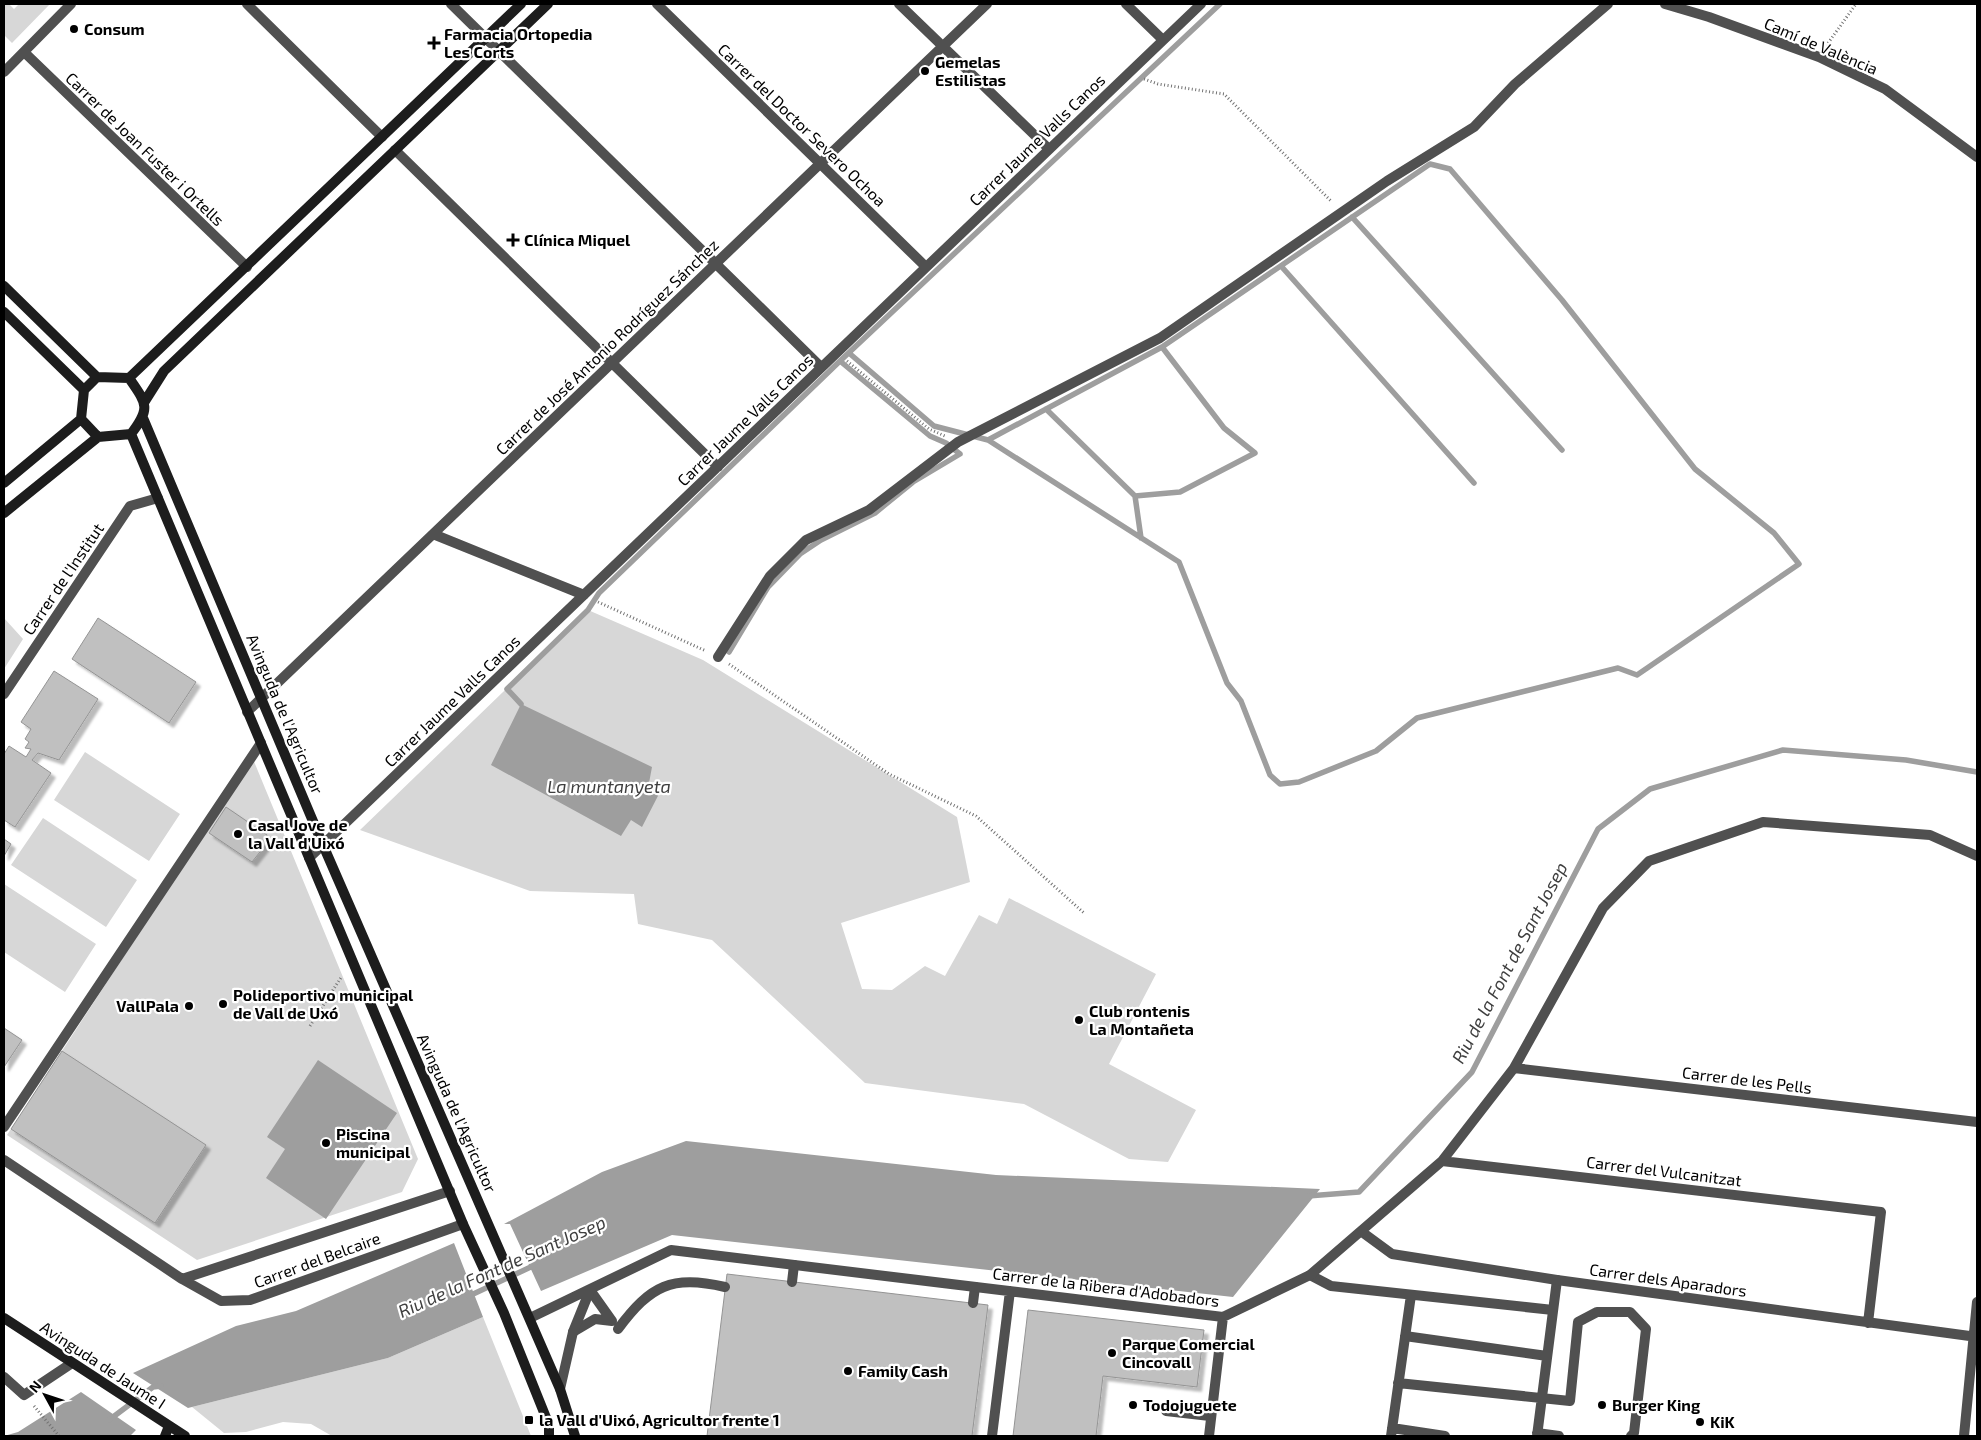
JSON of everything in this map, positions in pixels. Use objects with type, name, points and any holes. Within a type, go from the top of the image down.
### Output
[{"type":"street","points":[[4,72],[71,4]]},
{"type":"street","points":[[246,4],[718,467]]},
{"type":"street","points":[[451,4],[821,368]]},
{"type":"street","points":[[4,286],[98,377],[129,378],[522,4]]},
{"type":"street","points":[[4,513],[98,437],[131,434],[143,418],[145,401],[164,371],[548,4]]},
{"type":"street","name":"Carrer del Doctor Severo Ochoa","points":[[657,4],[926,267]]},
{"type":"street","points":[[899,4],[1049,149]]},
{"type":"street","name":"Carrer de José Antonio Rodríguez Sánchez","points":[[248,712],[987,4]]},
{"type":"street","points":[[1126,4],[1163,40]]},
{"type":"street","name":"Carrer Jaume Valls Canos","points":[[309,858],[1201,4]]},
{"type":"street","points":[[718,657],[770,576],[806,540],[869,510],[958,442],[1160,338],[1342,212],[1474,127],[1515,84],[1608,4]]},
{"type":"street","name":"Camí de València","points":[[1665,4],[1709,17],[1819,57],[1885,90],[1977,158]]},
{"type":"street","name":"Carrer de Joan Fuster i Ortells","points":[[24,52],[246,267]]},
{"type":"street","points":[[246,267],[260,280]]},
{"type":"street","points":[[4,312],[84,390]]},
{"type":"street","points":[[4,483],[81,419],[84,390],[98,377]]},
{"type":"street","points":[[129,378],[145,401]]},
{"type":"street","name":"Avinguda de l'Agricultor","points":[[143,418],[323,846],[530,1318],[560,1389],[576,1436]]},
{"type":"street","points":[[81,419],[98,437]]},
{"type":"street","name":"Avinguda de l'Agricultor","points":[[131,434],[463,1224],[504,1313],[549,1425],[549,1436]]},
{"type":"street","name":"Carrer de l'Institut","points":[[4,694],[130,506],[158,498]]},
{"type":"street","points":[[433,534],[584,595]]},
{"type":"street","points":[[4,1127],[261,743]]},
{"type":"street","name":"Carrer de la Ribera d'Adobadors","points":[[530,1318],[671,1250],[1223,1317],[1310,1275],[1442,1161],[1514,1068],[1603,908],[1649,861],[1763,822],[1930,835],[1977,856]]},
{"type":"street","name":"Carrer de les Pells","points":[[1514,1068],[1977,1122]]},
{"type":"street","name":"Carrer del Belcaire","points":[[4,1160],[182,1279],[221,1301],[250,1300],[463,1224]]},
{"type":"street","name":"Carrer del Vulcanitzat","points":[[1442,1161],[1881,1212],[1868,1323]]},
{"type":"street","name":"Carrer del Belcaire","points":[[182,1279],[450,1191]]},
{"type":"street","name":"Carrer dels Aparadors","points":[[1362,1232],[1392,1254],[1558,1280],[1976,1337]]},
{"type":"street","points":[[792,1282],[794,1265]]},
{"type":"street","points":[[1310,1275],[1331,1286],[1553,1310]]},
{"type":"street","points":[[618,1329],[636,1306],[670,1283],[698,1280],[725,1287]]},
{"type":"street","points":[[1558,1280],[1537,1435],[1559,1436]]},
{"type":"street","points":[[973,1303],[975,1287]]},
{"type":"street","points":[[573,1332],[595,1319],[612,1321],[590,1290]]},
{"type":"street","points":[[560,1389],[573,1332],[590,1290]]},
{"type":"street","points":[[992,1436],[1010,1291]]},
{"type":"street","points":[[1411,1295],[1391,1432],[1445,1436]]},
{"type":"street","points":[[1964,1436],[1976,1337],[1977,1302]]},
{"type":"street","points":[[1398,1383],[1541,1400],[1570,1401],[1578,1322],[1597,1312],[1630,1312],[1646,1329],[1634,1433],[1631,1436]]},
{"type":"street","points":[[1209,1436],[1223,1317]]},
{"type":"street","name":"Avinguda de Jaume I","points":[[4,1318],[186,1436]]},
{"type":"street","points":[[1405,1336],[1547,1356]]},
{"type":"street","points":[[4,1377],[24,1395],[72,1363]]},
{"type":"street","points":[[1166,1412],[1210,1416]]},
{"type":"street","points":[[165,1436],[170,1426]]},
{"type":"path","points":[[1819,57],[1856,4]]},
{"type":"path","points":[[1141,78],[1158,84],[1224,94],[1342,212]]},
{"type":"path","points":[[837,352],[929,430],[958,442]]},
{"type":"path","points":[[584,595],[718,657],[889,774],[976,816],[1084,913]]},
{"type":"path","points":[[310,1026],[352,960]]},
{"type":"path","points":[[40,1414],[59,1436]]},
{"type":"shaded area","points":[[4,4],[9,4],[14,9],[19,4],[50,4],[12,43],[4,35]]},
{"type":"shaded area","points":[[588,610],[703,660],[957,817],[970,882],[841,923],[862,989],[892,990],[925,966],[945,976],[979,915],[997,924],[1009,898],[1156,974],[1109,1064],[1196,1110],[1168,1162],[1129,1159],[1024,1104],[865,1083],[712,940],[638,924],[634,894],[530,891],[360,830]]},
{"type":"shaded area","points":[[4,618],[23,639],[4,669]]},
{"type":"shaded area","points":[[85,752],[180,814],[149,861],[54,800]]},
{"type":"shaded area","name":"Polideportivo municipal de Vall de Uxó","points":[[253,759],[418,1159],[402,1192],[197,1260],[7,1135]]},
{"type":"shaded area","points":[[43,818],[137,880],[106,927],[11,865]]},
{"type":"shaded area","points":[[4,884],[96,944],[65,992],[4,952]]},
{"type":"shaded area","points":[[483,1317],[531,1436],[332,1436],[311,1424],[283,1422],[246,1432],[224,1433],[192,1407],[388,1358]]},
{"type":"water","name":"La muntanyeta","points":[[521,704],[652,767],[649,783],[661,790],[642,827],[631,820],[621,836],[491,765]]},
{"type":"water","name":"Piscina municipal","points":[[318,1060],[397,1113],[326,1219],[266,1178],[285,1149],[267,1137]]},
{"type":"water","points":[[686,1141],[996,1175],[1320,1189],[1233,1297],[672,1235],[541,1291],[510,1224],[504,1224],[602,1172]]},
{"type":"water","points":[[454,1243],[483,1317],[388,1358],[188,1408],[133,1373],[236,1326],[296,1311]]},
{"type":"water","points":[[81,1392],[136,1430],[130,1436],[4,1436],[18,1432]]},
{"type":"building","points":[[98,618],[196,682],[169,723],[72,659]]},
{"type":"building","points":[[54,671],[98,699],[59,760],[38,753],[32,760],[51,773],[15,827],[4,820],[4,754],[9,746],[26,757],[31,749],[25,748],[29,742],[25,739],[31,729],[21,722]]},
{"type":"building","name":"Casal Jove de la Vall d’Uixó","points":[[226,807],[267,835],[267,843],[252,862],[209,833]]},
{"type":"building","points":[[4,839],[11,844],[4,856]]},
{"type":"building","points":[[4,1028],[22,1040],[4,1067]]},
{"type":"building","points":[[62,1051],[206,1145],[155,1223],[11,1129]]},
{"type":"building","name":"Family Cash","points":[[727,1274],[988,1305],[972,1436],[707,1436]]},
{"type":"building","name":"Parque Comercial Cincovall","points":[[1028,1310],[1204,1330],[1197,1387],[1103,1376],[1096,1436],[1013,1436]]},
{"type":"waterway","points":[[521,704],[507,689],[588,610],[599,593],[840,361],[1220,4]]},
{"type":"waterway","points":[[849,353],[934,426],[988,440],[1162,347],[1430,164],[1450,169],[1562,300],[1695,469],[1774,533],[1799,564],[1637,675],[1618,668],[1417,718],[1376,751],[1299,782],[1280,784],[1270,775],[1241,701],[1227,683],[1179,562],[988,440]]},
{"type":"waterway","points":[[1352,217],[1562,450]]},
{"type":"waterway","points":[[1281,266],[1474,483]]},
{"type":"waterway","points":[[1135,496],[1180,492],[1255,453],[1224,428],[1162,347]]},
{"type":"waterway","points":[[729,652],[768,587],[800,554],[821,540],[875,513],[913,482],[960,454],[946,443],[930,436],[840,361]]},
{"type":"waterway","points":[[1046,409],[1135,496],[1141,538]]},
{"type":"waterway","name":"Riu de la Font de Sant Josep","points":[[1308,1196],[1359,1192],[1472,1072],[1598,829],[1650,789],[1783,750],[1906,760],[1977,772]]},
{"type":"waterway","name":"Riu de la Font de Sant Josep","points":[[469,1296],[535,1265]]},
{"type":"waterway","name":"Riu de la Font de Sant Josep","points":[[109,1420],[153,1387],[161,1386]]},
{"type":"place","name":"Consum","points":[[74,29]]},
{"type":"place","name":"Farmacia Ortopedia Les Corts","points":[[434,43]]},
{"type":"place","name":"Gemelas Estilistas","points":[[925,71]]},
{"type":"place","name":"Clínica Miquel","points":[[513,240]]},
{"type":"place","name":"Casal Jove de la Vall d’Uixó","points":[[238,834]]},
{"type":"place","name":"Polideportivo municipal de Vall de Uxó","points":[[223,1004]]},
{"type":"place","name":"VallPala","points":[[189,1006]]},
{"type":"place","name":"Club rontenis La Montañeta","points":[[1079,1020]]},
{"type":"place","name":"Piscina municipal","points":[[326,1143]]},
{"type":"place","name":"Parque Comercial Cincovall","points":[[1112,1353]]},
{"type":"place","name":"Family Cash","points":[[848,1371]]},
{"type":"place","name":"Todojuguete","points":[[1133,1405]]},
{"type":"place","name":"Burger King","points":[[1602,1405]]},
{"type":"place","name":"la Vall d'Uixó, Agricultor frente 1","points":[[529,1420]]},
{"type":"place","name":"KiK","points":[[1700,1422]]}]
